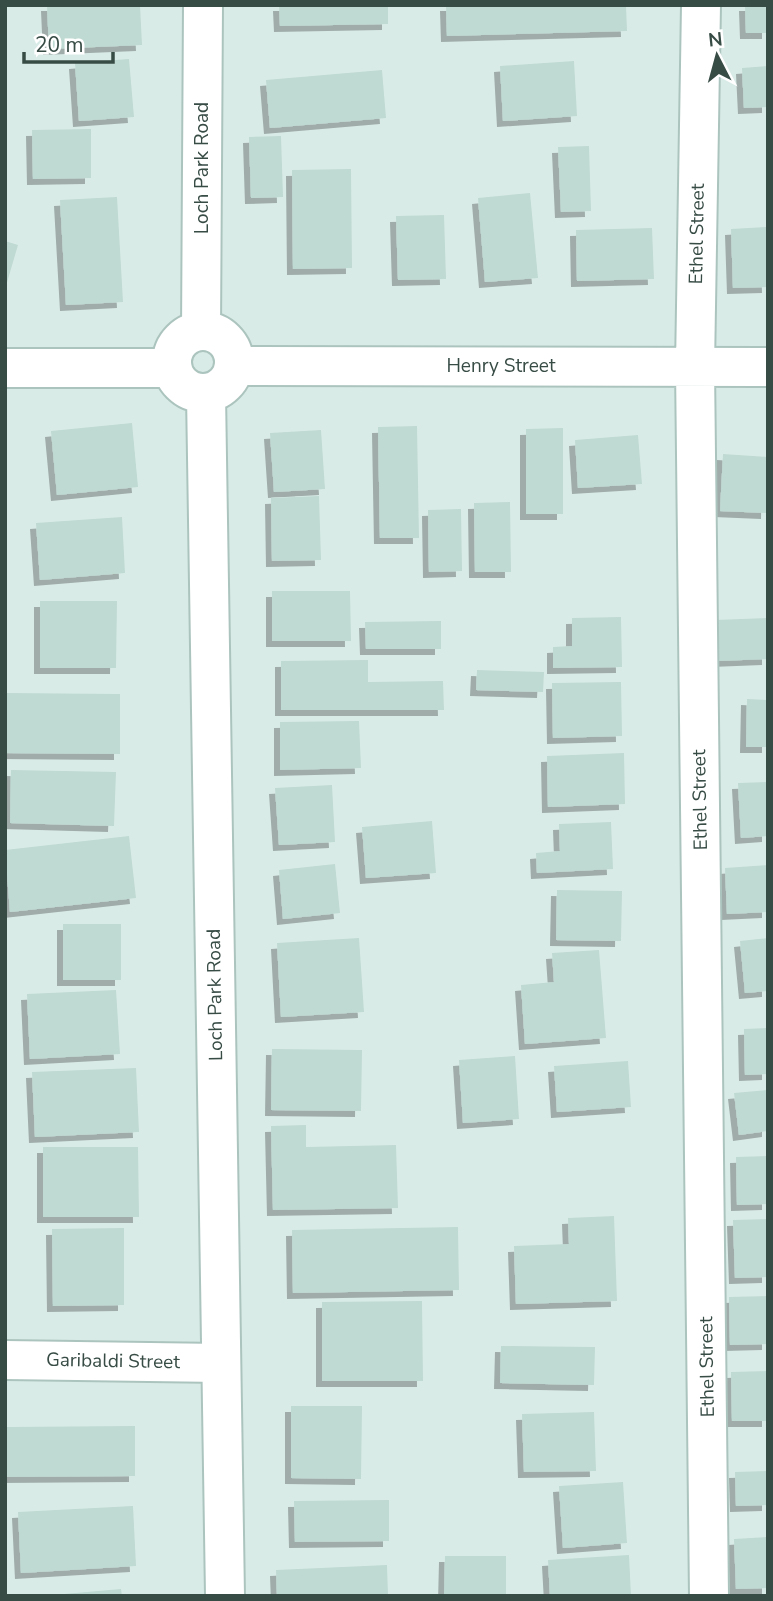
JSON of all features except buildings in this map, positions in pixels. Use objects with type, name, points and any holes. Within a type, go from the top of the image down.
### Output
[{"type":"street","name":"Loch Park Road","points":[[201,331],[203,5]]},
{"type":"street","name":"Ethel Street","points":[[701,5],[695,367],[709,1596]]},
{"type":"street","points":[[201,331],[212,332],[230,344],[235,366],[228,382],[220,389],[206,394],[194,393],[184,388],[172,368],[176,346],[183,338],[201,331]]},
{"type":"street","name":"Henry Street","points":[[235,366],[768,367]]},
{"type":"street","points":[[5,368],[172,368]]},
{"type":"street","name":"Loch Park Road","points":[[206,394],[225,1596]]},
{"type":"street","name":"Garibaldi Street","points":[[5,1360],[221,1363]]},
{"type":"shaded area","points":[[5,5],[768,5],[768,1596],[5,1596]]}]
